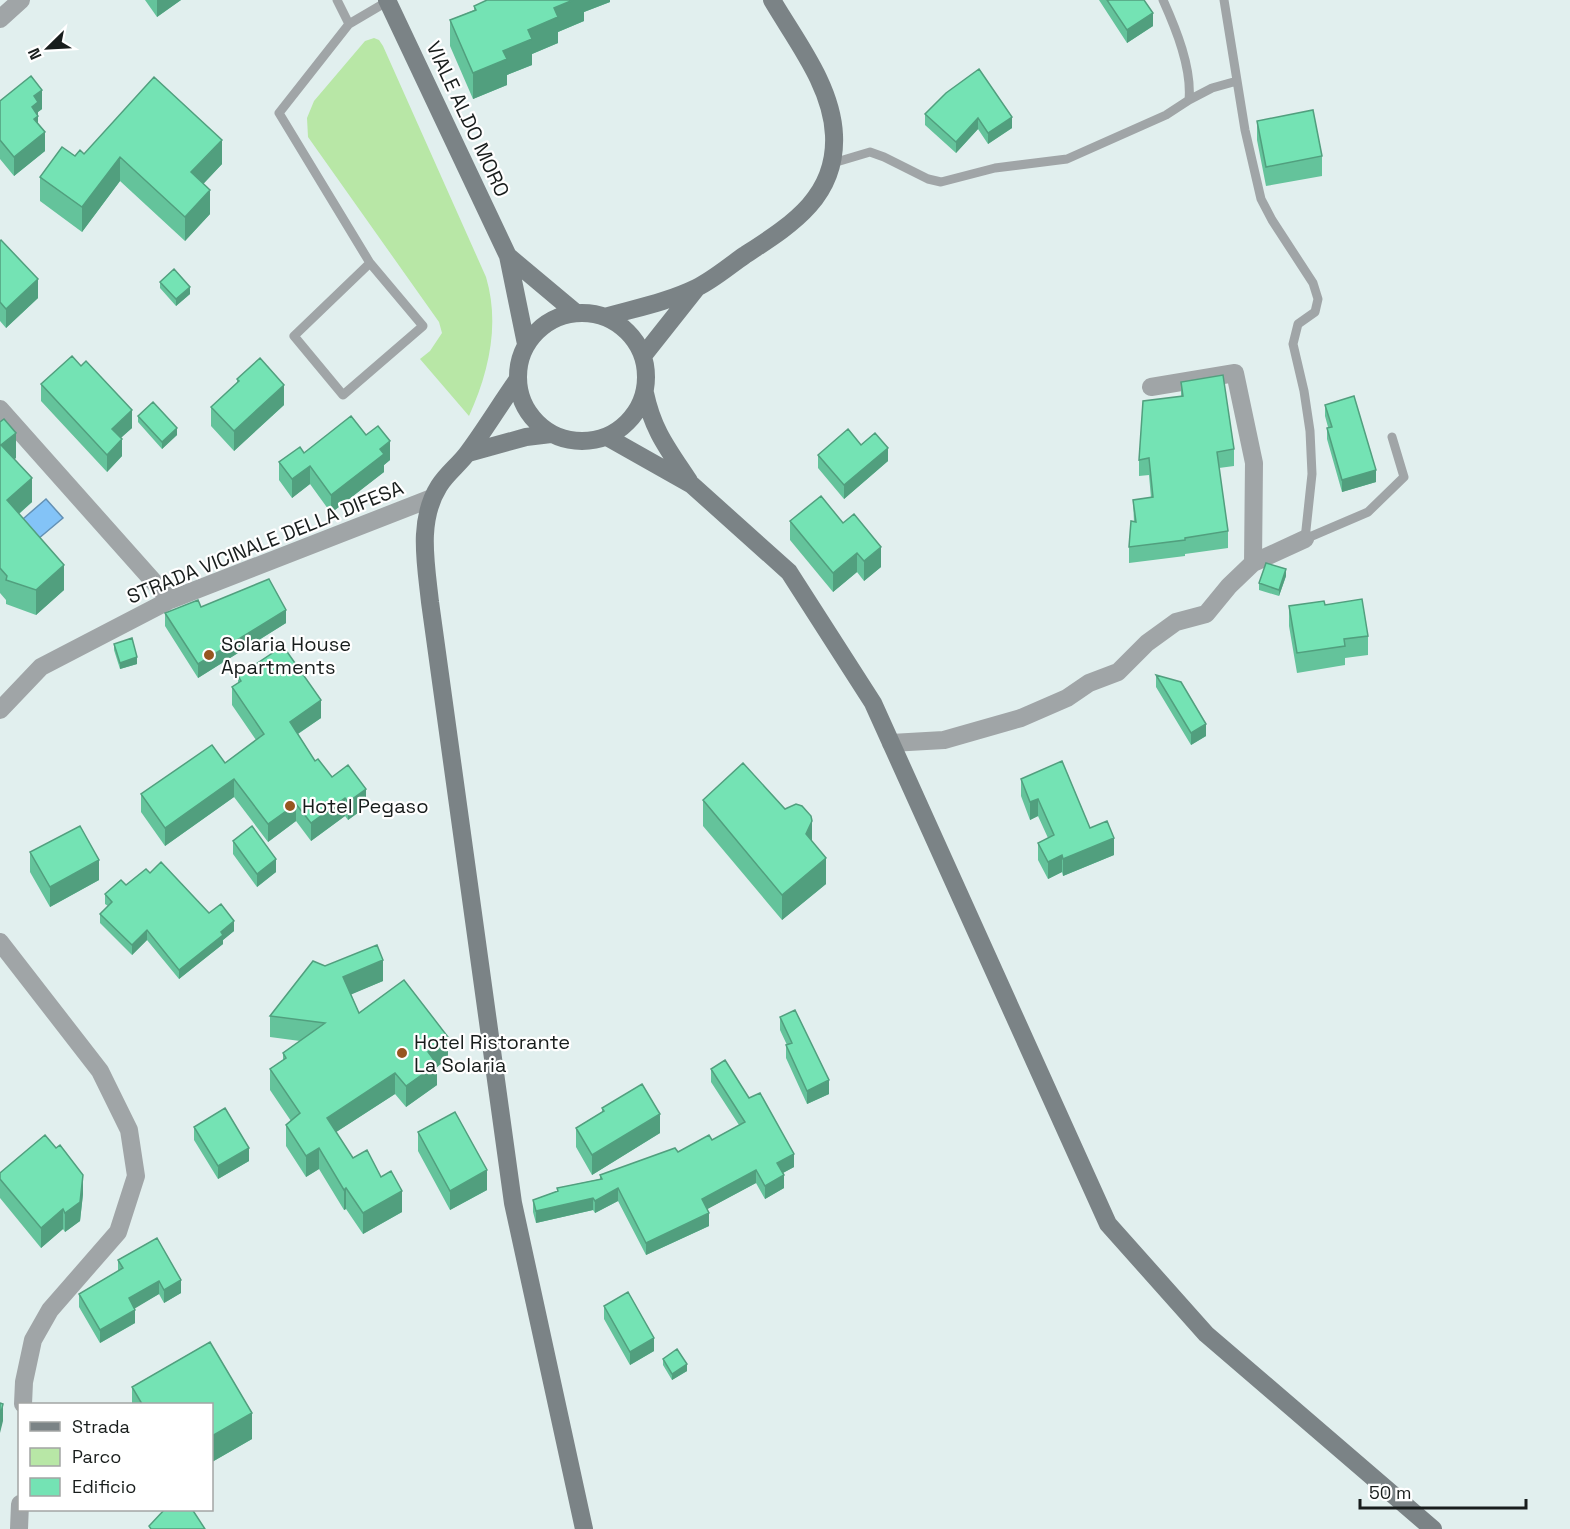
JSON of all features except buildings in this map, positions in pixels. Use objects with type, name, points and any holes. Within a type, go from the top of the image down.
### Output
[{"type":"main road","name":"VIALE ALDO MORO","points":[[388,0],[508,256],[526,344]]},
{"type":"main road","points":[[605,317],[660,302],[698,287],[805,212],[824,187],[833,163],[834,134],[827,101],[816,74],[772,0]]},
{"type":"main road","name":"VIALE ALDO MORO","points":[[508,256],[576,313]]},
{"type":"main road","points":[[643,356],[698,287]]},
{"type":"main road","points":[[645,393],[637,411],[624,426],[607,437],[588,442],[569,440],[551,434],[534,420],[522,401],[518,379],[519,361],[526,344],[539,328],[556,318],[576,313],[591,313],[605,317],[621,326],[634,339],[643,356],[646,374],[645,393],[651,418],[664,444],[692,485]]},
{"type":"main road","points":[[518,379],[468,453],[448,474],[432,498],[426,530],[426,564],[513,1203],[584,1529]]},
{"type":"main road","points":[[468,453],[526,437],[551,434]]},
{"type":"main road","points":[[607,437],[692,485],[789,572],[873,703],[1108,1224],[1206,1334],[1433,1529]]},
{"type":"street","points":[[1,18],[21,0]]},
{"type":"street","points":[[1151,387],[1235,373],[1254,463],[1253,563]]},
{"type":"street","points":[[0,409],[170,600]]},
{"type":"street","name":"STRADA VICINALE DELLA DIFESA","points":[[0,708],[41,667],[170,600],[432,498]]},
{"type":"street","points":[[891,743],[944,740],[1021,718],[1067,698],[1089,682],[1118,672],[1147,643],[1176,622],[1206,614],[1253,563],[1305,539]]},
{"type":"street","points":[[0,942],[100,1071],[129,1130],[136,1176],[118,1232],[50,1310],[33,1340],[24,1382],[23,1403]]},
{"type":"street","points":[[19,1529],[20,1511]]},
{"type":"lane","points":[[337,0],[349,24]]},
{"type":"lane","points":[[370,263],[294,336],[343,395],[423,326],[370,263],[279,113],[349,24],[388,0]]},
{"type":"lane","points":[[1163,0],[1176,28],[1190,86],[1189,100]]},
{"type":"lane","points":[[1224,0],[1245,130],[1261,199],[1312,282],[1318,299],[1315,312],[1298,324],[1293,344],[1310,430],[1312,474],[1305,539],[1368,512],[1404,477],[1392,437]]},
{"type":"lane","points":[[833,163],[870,152],[928,179],[941,182],[995,168],[1067,159],[1166,115],[1212,88],[1237,81]]},
{"type":"green space","points":[[374,38],[379,40],[383,46],[486,277],[492,312],[490,348],[482,382],[469,416],[420,359],[430,351],[442,333],[439,322],[308,137],[307,118],[314,101],[365,41]]},
{"type":"water","points":[[46,499],[63,518],[32,544],[16,525]]},
{"type":"place","name":"Solaria House Apartments","points":[[209,655]]},
{"type":"place","name":"Hotel Pegaso","points":[[290,806]]},
{"type":"place","name":"Hotel Ristorante La Solaria","points":[[402,1053]]}]
